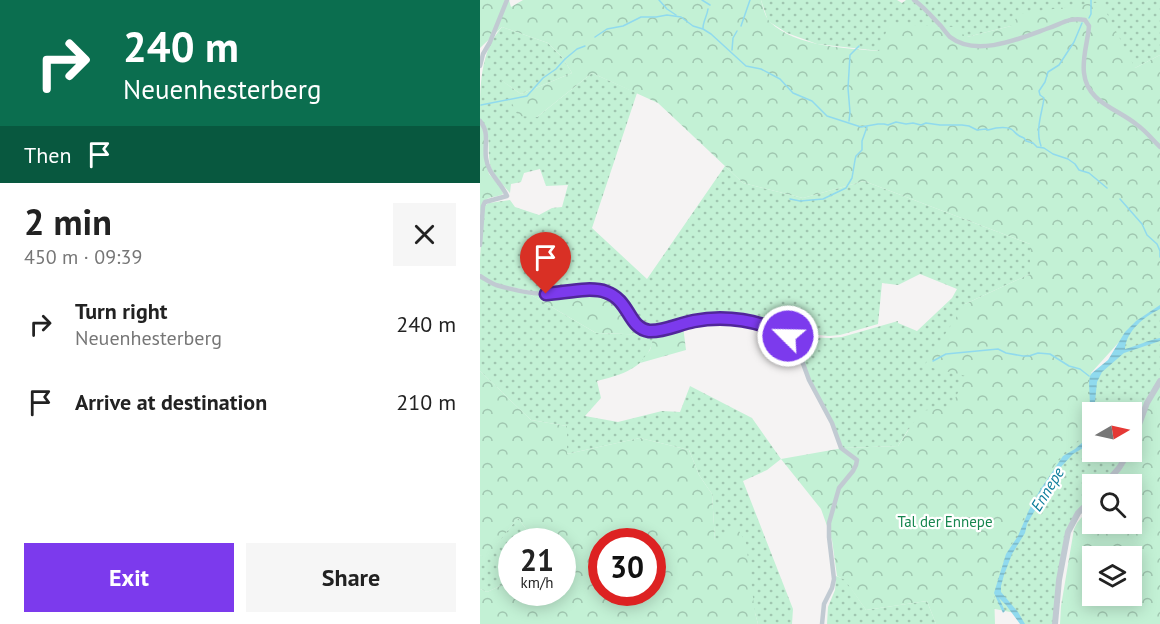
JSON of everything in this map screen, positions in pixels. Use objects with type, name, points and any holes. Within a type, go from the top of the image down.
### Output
[{"type":"street","points":[[480,66],[507,0]]},
{"type":"street","points":[[914,0],[924,7],[950,37],[961,43],[979,46],[1000,44],[1051,28],[1072,18],[1085,20],[1089,26],[1083,72],[1089,89],[1098,100],[1137,124],[1160,147]]},
{"type":"street","points":[[480,121],[487,134],[486,157],[491,173],[507,196],[485,202],[480,245]]},
{"type":"street","points":[[480,276],[494,285],[546,294],[605,291],[616,296],[640,329],[651,331],[694,321],[728,319],[754,322],[775,328],[788,336],[832,423],[841,448],[857,460],[853,471],[839,488],[830,523],[829,537],[834,579],[824,604],[822,624]]},
{"type":"street","points":[[1142,416],[1160,381]]},
{"type":"street","points":[[1114,474],[1123,462]]},
{"type":"street","points":[[1054,624],[1068,532],[1082,509]]},
{"type":"green space","name":"Tal der Ennepe","points":[[480,0],[509,0],[511,7],[523,0],[761,0],[765,15],[770,22],[793,37],[822,45],[879,51],[889,24],[953,27],[967,37],[1011,26],[1019,14],[1101,2],[1135,68],[1160,55],[1160,310],[1155,311],[1120,341],[1091,373],[1088,380],[1088,402],[1082,402],[1082,438],[1058,460],[1028,508],[1005,553],[994,590],[995,624],[936,624],[927,601],[866,610],[845,580],[837,576],[832,540],[821,509],[781,459],[843,448],[898,446],[921,411],[951,407],[966,376],[924,366],[965,304],[1030,274],[1030,244],[864,181],[803,198],[743,183],[658,103],[592,73],[537,117],[518,116],[501,80],[521,94],[572,73],[563,58],[548,43],[502,27],[480,48]]},
{"type":"green space","points":[[761,0],[897,0],[902,3],[906,0],[1160,0],[1160,55],[1135,68],[1011,26],[967,37],[880,51],[817,44],[787,33],[768,21]]},
{"type":"green space","name":"Tal der Ennepe","points":[[502,27],[548,43],[563,58],[572,73],[521,94],[502,81],[537,117],[592,73],[637,93],[592,228],[647,279],[725,166],[743,183],[803,198],[864,181],[1030,244],[1030,274],[965,304],[1081,356],[1093,376],[1105,367],[1126,334],[1160,306],[1160,379],[1142,417],[1142,402],[1082,402],[1082,462],[1121,462],[1111,474],[1082,474],[1082,509],[1070,522],[1054,624],[1022,624],[1015,613],[845,579],[866,610],[927,601],[936,624],[827,624],[828,607],[835,590],[836,576],[844,579],[910,427],[898,446],[843,448],[793,340],[796,337],[842,337],[898,321],[917,331],[952,298],[957,289],[920,274],[898,285],[882,283],[878,324],[829,336],[788,332],[775,327],[728,318],[656,329],[641,327],[547,294],[495,284],[481,276],[484,206],[510,200],[515,207],[539,215],[552,208],[562,207],[568,185],[546,186],[540,169],[524,173],[521,182],[511,184],[510,193],[492,170],[487,130],[480,119],[481,82],[485,58],[495,36]]},
{"type":"green space","points":[[480,123],[485,135],[485,157],[489,174],[502,189],[503,194],[484,202],[480,225]]},
{"type":"green space","points":[[480,278],[526,292],[596,333],[654,335],[646,356],[635,367],[597,381],[601,398],[585,416],[618,422],[662,411],[680,412],[690,386],[752,418],[781,459],[767,470],[743,481],[793,609],[792,624],[758,624],[755,613],[715,542],[712,494],[699,475],[689,450],[640,438],[567,454],[567,426],[531,420],[480,371]]},
{"type":"green space","points":[[599,291],[615,297],[640,330],[658,334],[683,326],[686,350],[640,363],[650,350],[654,335],[596,333],[526,292]]},
{"type":"green space","points":[[480,371],[531,420],[567,426],[567,454],[640,438],[689,450],[699,475],[712,494],[715,541],[735,524],[746,543],[758,624],[480,624],[480,589],[487,592],[498,587],[498,606],[576,606],[576,528],[525,528],[518,518],[510,528],[498,528],[498,542],[485,558],[480,555]]},
{"type":"green space","points":[[1160,383],[1160,624],[1060,624],[1074,529],[1082,517],[1082,534],[1142,534],[1142,474],[1118,474],[1126,462],[1142,462],[1142,420]]},
{"type":"green space","points":[[518,518],[525,528],[510,528]]},
{"type":"green space","points":[[498,542],[498,587],[487,592],[480,589],[480,555],[485,557]]},
{"type":"water","points":[[1160,305],[1160,309],[1148,316],[1133,330],[1125,349],[1160,338],[1160,341],[1124,353],[1102,372],[1097,382],[1095,402],[1090,402],[1090,376],[1108,360],[1125,332],[1136,321]]},
{"type":"water","name":"Ennepe","points":[[1082,443],[1082,449],[1073,454],[1059,469],[1027,524],[1025,533],[1012,554],[1004,575],[1001,592],[1025,624],[1020,624],[999,598],[1005,611],[1003,613],[994,593],[1006,554],[1018,536],[1040,490],[1063,456]]},
{"type":"waterway","points":[[659,0],[676,15]]},
{"type":"waterway","points":[[702,0],[710,5]]},
{"type":"waterway","points":[[741,26],[750,0]]},
{"type":"waterway","points":[[1089,18],[1091,0]]},
{"type":"waterway","points":[[703,28],[708,9]]},
{"type":"waterway","points":[[595,37],[607,29],[623,26],[641,17],[667,15],[681,17],[693,26],[711,34],[746,66],[761,69],[780,79],[793,93],[812,101],[827,116],[861,127],[888,125],[896,122],[921,125],[926,123],[962,125],[977,130],[1008,128],[1037,147],[1068,159],[1079,170],[1089,173],[1107,188]]},
{"type":"waterway","points":[[1041,146],[1039,128],[1044,98],[1039,91],[1048,72],[1059,65],[1074,42],[1082,23]]},
{"type":"waterway","points":[[732,50],[733,38],[737,31]]},
{"type":"waterway","points":[[481,105],[527,96],[565,59],[577,49],[585,46]]},
{"type":"waterway","points":[[849,121],[850,55],[859,46]]},
{"type":"waterway","points":[[790,199],[800,201],[823,199],[846,188],[852,178],[856,156],[862,150],[862,141],[867,127]]},
{"type":"waterway","points":[[1120,199],[1142,224],[1147,235],[1157,244],[1160,257]]},
{"type":"waterway","points":[[933,361],[946,354],[998,349],[1023,356],[1038,353],[1050,354],[1089,376]]},
{"type":"route","points":[[546,294],[605,291],[616,296],[640,329],[651,331],[694,321],[728,319],[754,322],[775,328],[788,336]]}]
